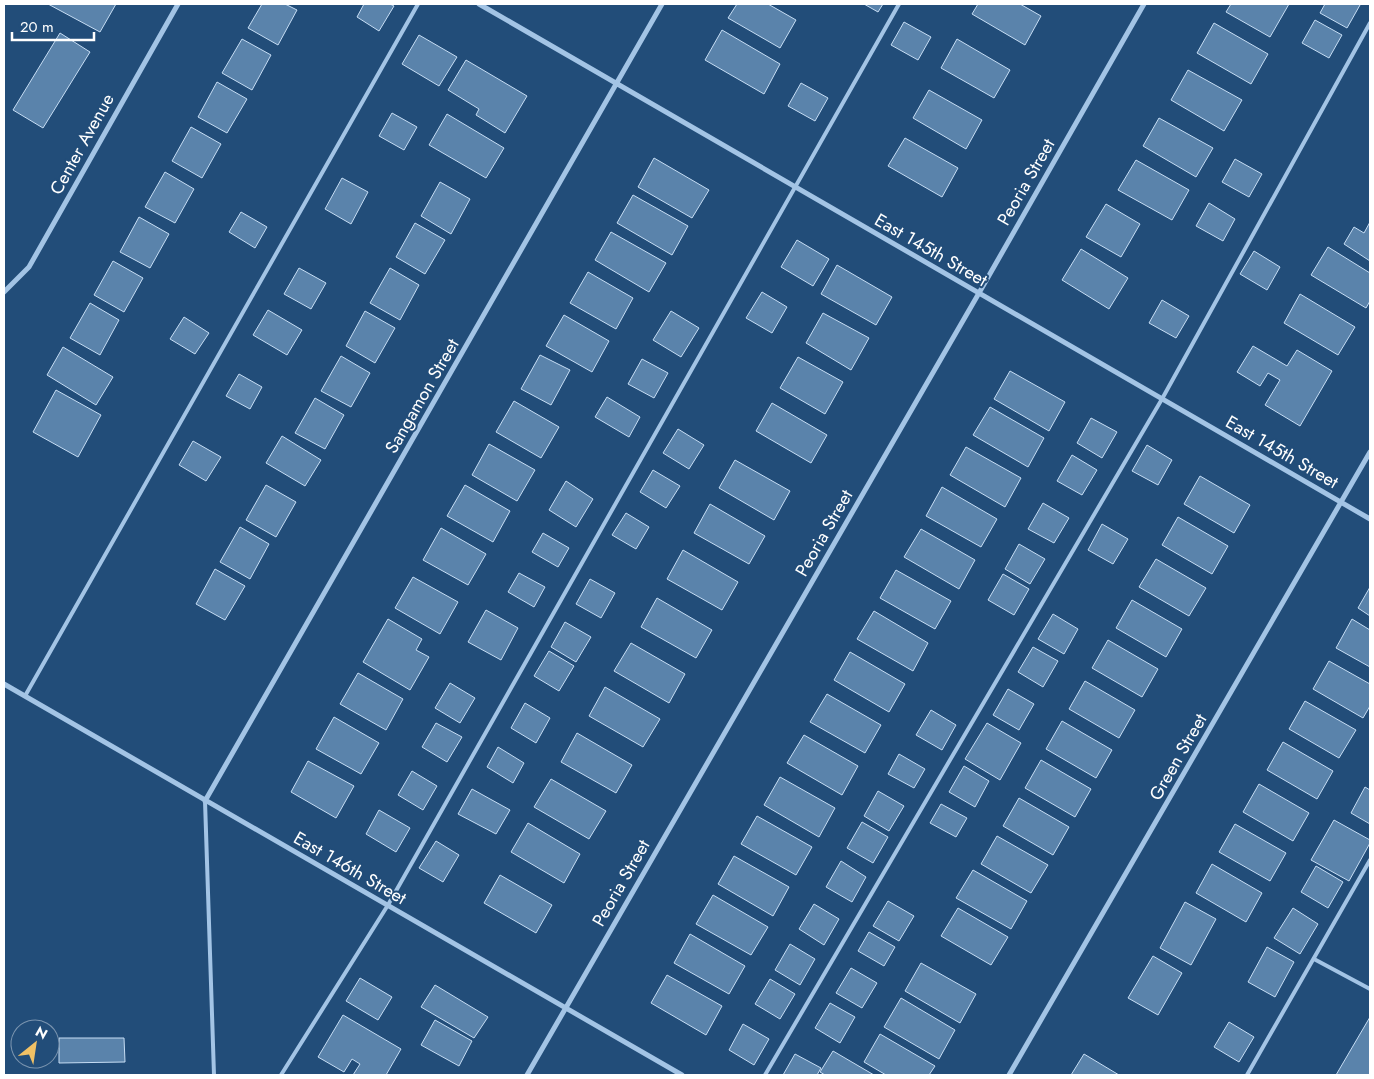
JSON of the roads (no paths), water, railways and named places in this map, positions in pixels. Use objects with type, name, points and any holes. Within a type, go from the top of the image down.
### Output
[{"type":"street","name":"Center Avenue","points":[[4,292],[29,267],[178,4]]},
{"type":"street","name":"East 145th Street","points":[[479,4],[1370,519]]},
{"type":"street","name":"Sangamon Street","points":[[206,801],[662,4]]},
{"type":"street","name":"Peoria Street","points":[[526,1075],[979,293],[1144,4]]},
{"type":"street","name":"Green Street","points":[[1009,1075],[1370,452]]},
{"type":"street","name":"East 146th Street","points":[[4,684],[682,1075]]},
{"type":"lane","points":[[25,696],[418,4]]},
{"type":"lane","points":[[281,1075],[388,905],[900,4]]},
{"type":"lane","points":[[765,1075],[1162,398],[1370,23]]},
{"type":"lane","points":[[206,801],[214,1075]]},
{"type":"lane","points":[[1247,1075],[1370,860]]},
{"type":"lane","points":[[1314,959],[1370,988]]}]
